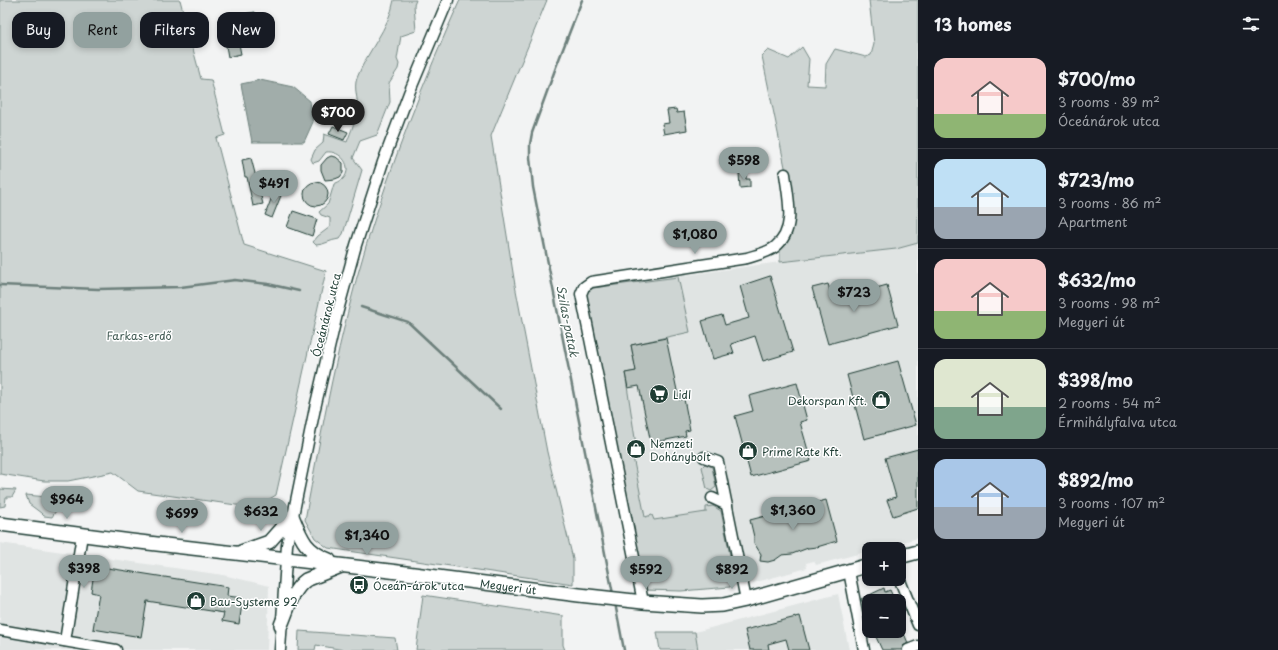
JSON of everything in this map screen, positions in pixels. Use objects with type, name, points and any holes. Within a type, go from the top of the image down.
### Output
[{"type":"main road","points":[[230,552],[243,552],[269,542],[292,516],[304,543],[310,550],[321,557],[342,565]]},
{"type":"main road","name":"Megyeri út","points":[[0,524],[638,602],[702,606],[723,605],[746,600],[862,567]]},
{"type":"main road","points":[[906,555],[918,552]]},
{"type":"main road","points":[[281,625],[297,588],[302,583],[314,576],[342,565]]},
{"type":"street","name":"Óceánárok utca","points":[[280,650],[285,559],[292,516],[337,314],[356,245],[383,162],[409,93],[448,0]]},
{"type":"street","points":[[638,602],[580,297],[582,291],[587,284],[591,282],[747,258],[770,250],[783,239],[789,225],[785,174]]},
{"type":"street","points":[[704,457],[718,462],[746,600]]},
{"type":"street","points":[[712,498],[727,505]]},
{"type":"street","points":[[65,641],[82,535]]},
{"type":"street","points":[[849,571],[864,650]]},
{"type":"street","points":[[902,586],[918,625]]},
{"type":"street","points":[[0,630],[116,650]]},
{"type":"street","points":[[908,650],[918,646]]},
{"type":"shaded area","points":[[260,80],[293,87],[310,101],[313,122],[304,142],[252,142],[241,84]]},
{"type":"shaded area","points":[[918,243],[918,538],[903,542],[862,542],[862,553],[816,565],[814,561],[806,563],[807,568],[753,583],[730,587],[681,591],[644,590],[588,291],[593,288],[780,262],[896,249]]},
{"type":"shaded area","points":[[0,543],[223,575],[269,586],[267,650],[0,650]]},
{"type":"shaded area","points":[[838,594],[849,650],[698,650],[695,632]]},
{"type":"green space","name":"Farkas-erdő","points":[[0,0],[180,0],[183,12],[140,12],[140,48],[193,48],[201,79],[211,80],[225,135],[216,138],[244,245],[326,271],[276,495],[268,500],[260,501],[250,507],[138,491],[113,472],[68,481],[44,481],[0,474]]},
{"type":"green space","points":[[394,0],[416,0],[414,5],[416,31],[401,36],[397,59],[399,64],[398,69],[389,83],[390,102],[377,135],[360,141],[353,158],[362,170],[343,234],[339,239],[316,245],[313,242],[330,227],[330,218],[321,215],[319,212],[328,204],[334,184],[343,179],[347,169],[341,156],[331,152],[326,152],[319,161],[313,163],[311,159],[315,150],[323,143],[324,134],[347,142],[356,113],[357,78],[366,58],[388,21]]},
{"type":"green space","points":[[460,0],[547,0],[491,136],[515,285],[547,452],[573,559],[573,584],[328,548],[315,538],[305,520],[339,348],[347,313],[366,246],[409,122]]},
{"type":"green space","points":[[869,0],[918,0],[918,243],[896,249],[780,262],[780,250],[790,238],[793,219],[792,201],[762,56],[768,50],[789,59],[802,47],[809,59],[807,85],[825,86],[826,64],[835,49],[866,57],[871,55],[874,44]]},
{"type":"green space","points":[[678,277],[690,332],[631,345],[636,371],[625,373],[636,445],[631,447],[645,517],[652,515],[654,520],[706,512],[706,507],[713,506],[721,511],[735,580],[730,587],[681,591],[644,590],[585,297],[588,291],[593,288]]},
{"type":"green space","points":[[705,464],[712,467],[716,487],[711,491],[707,489],[702,467]]},
{"type":"green space","points":[[0,489],[16,490],[12,497],[6,497],[5,506],[0,507]]},
{"type":"green space","points":[[26,495],[57,498],[59,506],[52,517],[44,516],[29,504]]},
{"type":"green space","points":[[423,595],[563,616],[563,645],[565,650],[416,650]]},
{"type":"green space","points":[[299,631],[395,638],[397,650],[344,650],[316,645],[315,650],[298,650]]},
{"type":"green space","points":[[657,632],[695,632],[698,650],[660,650]]},
{"type":"building","points":[[226,48],[240,48],[241,54],[228,57]]},
{"type":"building","points":[[676,109],[677,113],[684,112],[687,130],[664,134],[662,124],[669,123],[667,110]]},
{"type":"building","points":[[333,126],[348,132],[344,140],[329,134]]},
{"type":"building","points":[[331,156],[336,157],[343,163],[343,173],[340,177],[335,179],[325,180],[321,170],[321,165]]},
{"type":"building","points":[[251,158],[263,204],[253,206],[242,160]]},
{"type":"building","points":[[739,173],[746,173],[746,179],[750,179],[750,187],[740,188]]},
{"type":"building","points":[[316,182],[324,186],[328,194],[324,202],[316,206],[308,202],[304,194],[308,186]]},
{"type":"building","points":[[275,189],[282,193],[272,218],[265,215]]},
{"type":"building","points":[[293,211],[317,219],[312,236],[287,227]]},
{"type":"building","points":[[770,276],[793,352],[763,361],[755,336],[731,344],[734,353],[713,359],[702,321],[722,315],[725,325],[749,318],[740,286]]},
{"type":"building","points":[[828,284],[833,300],[887,285],[898,325],[828,344],[812,288]]},
{"type":"building","name":"Lidl","points":[[666,338],[679,400],[684,399],[690,430],[685,431],[686,436],[651,443],[639,386],[628,388],[625,373],[636,371],[631,345]]},
{"type":"building","name":"Dekorspan Kft.","points":[[898,361],[916,425],[864,439],[847,375]]},
{"type":"building","points":[[797,383],[807,420],[800,422],[811,461],[751,477],[735,416],[753,411],[749,396]]},
{"type":"building","points":[[918,449],[918,508],[893,516],[887,500],[896,497],[885,458]]},
{"type":"building","points":[[826,500],[837,541],[808,548],[792,554],[782,555],[775,560],[768,562],[760,561],[761,554],[754,543],[750,520]]},
{"type":"building","name":"Bau-Systeme 92","points":[[95,566],[228,587],[227,596],[243,598],[239,624],[222,621],[224,613],[147,601],[141,637],[93,629],[99,594],[91,592]]},
{"type":"building","points":[[884,588],[885,592],[890,590],[892,594],[871,594]]},
{"type":"building","points":[[800,616],[809,650],[789,650],[786,639],[768,644],[769,650],[750,650],[745,630]]},
{"type":"building","points":[[876,638],[906,638],[908,643],[903,646],[902,650],[882,650]]},
{"type":"waterway","name":"Szilas-patak","points":[[582,0],[532,133],[530,157],[533,187],[613,594]]},
{"type":"waterway","points":[[0,285],[98,289],[181,287],[235,280],[268,284],[299,291]]},
{"type":"waterway","points":[[361,307],[408,322],[501,409]]},
{"type":"waterway","name":"Szilas-patak","points":[[615,603],[624,650]]},
{"type":"place","name":"Lidl","points":[[659,394]]},
{"type":"place","name":"Dekorspan Kft.","points":[[881,400]]},
{"type":"place","name":"Nemzeti Dohánybolt","points":[[636,449]]},
{"type":"place","name":"Prime Rate Kft.","points":[[748,451]]},
{"type":"place","name":"Óceán-árok utca","points":[[359,585]]},
{"type":"place","name":"Bau-Systeme 92","points":[[196,601]]}]
